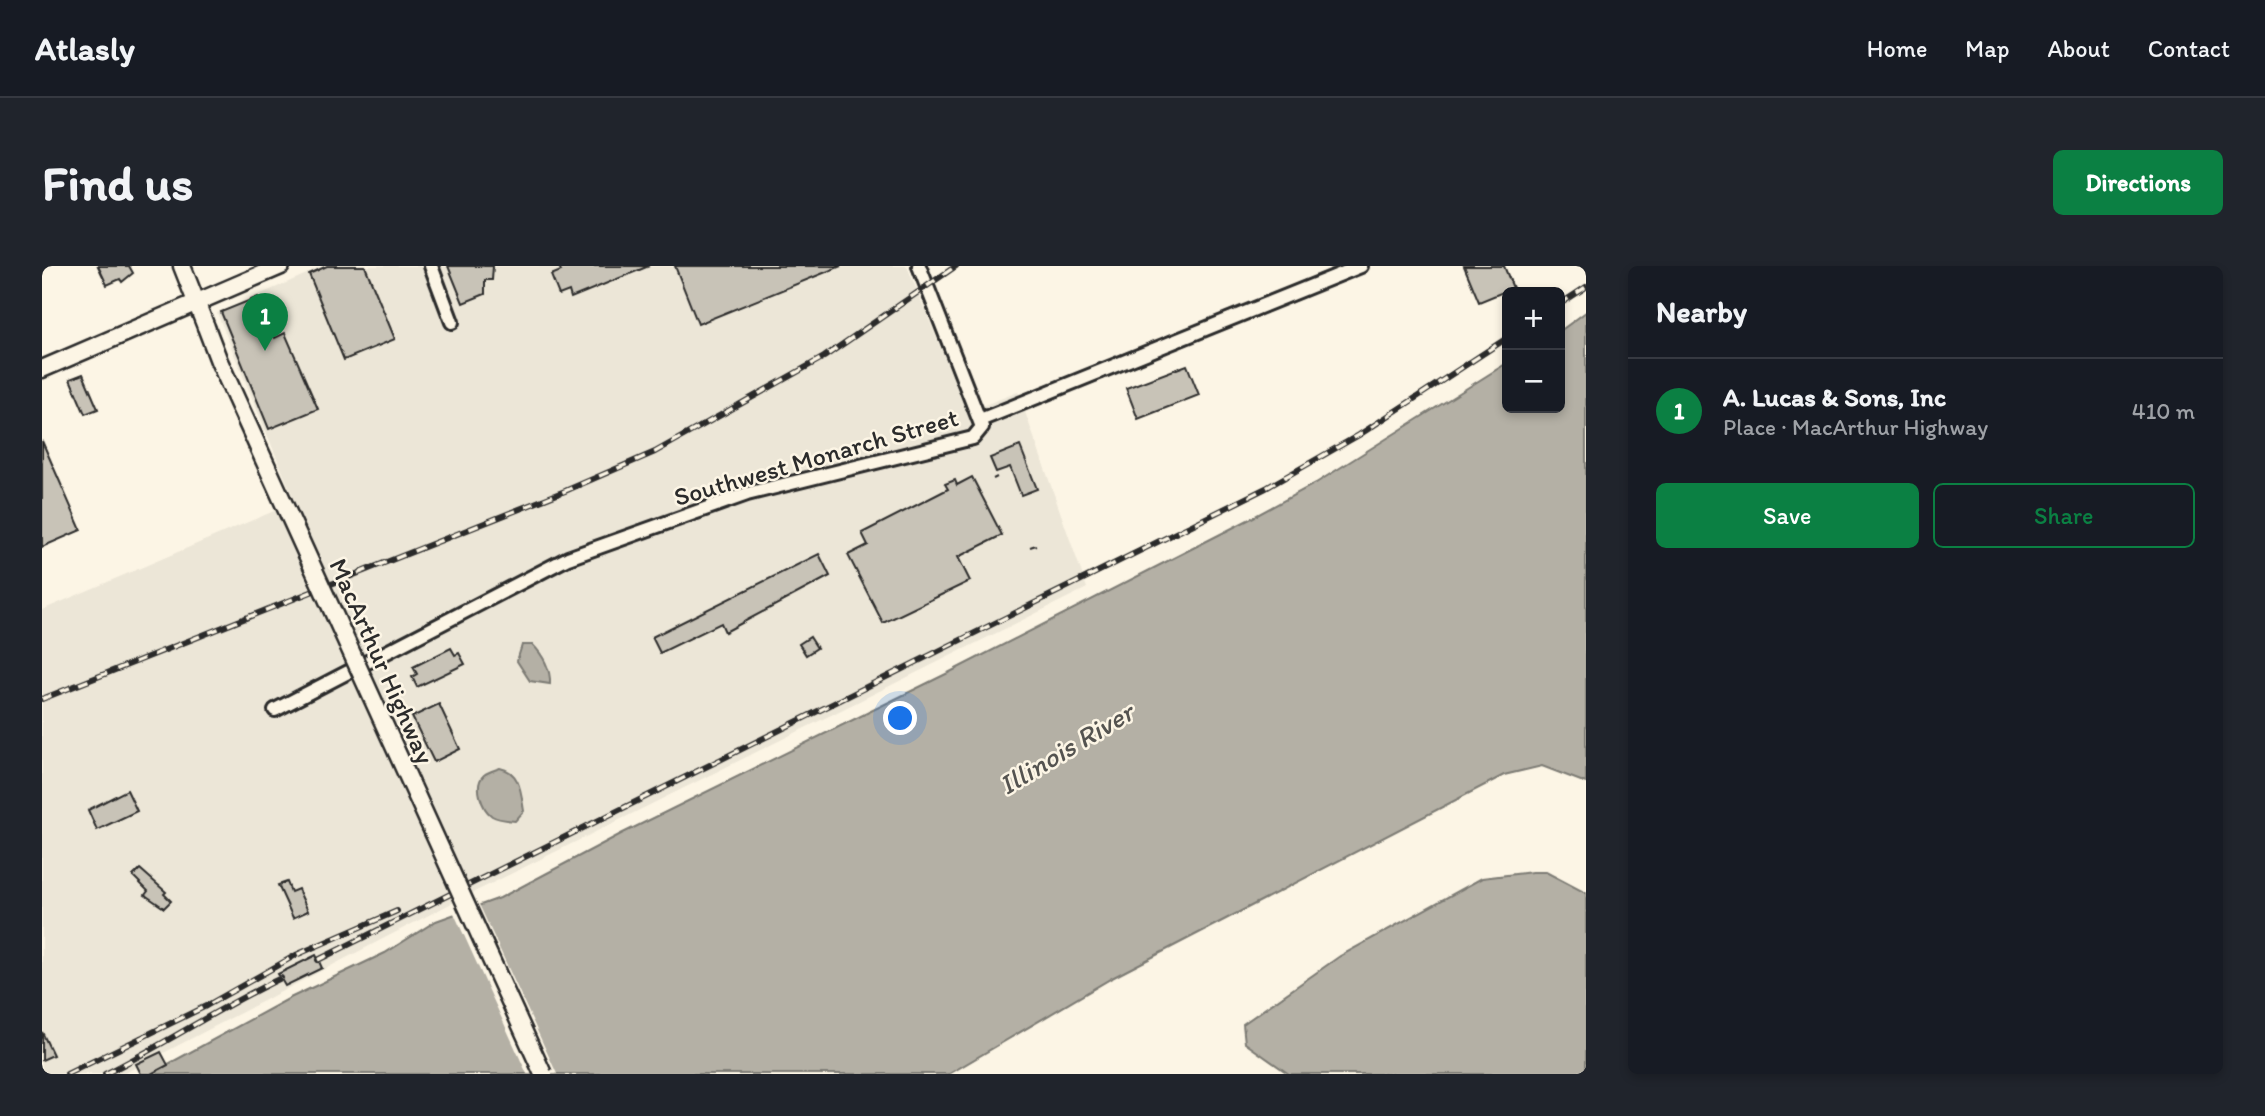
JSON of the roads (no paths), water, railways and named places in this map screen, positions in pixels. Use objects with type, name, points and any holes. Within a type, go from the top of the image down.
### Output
[{"type":"main road","name":"MacArthur Highway","points":[[182,266],[224,373],[543,1074]]},
{"type":"main road","points":[[42,369],[281,266]]},
{"type":"street","points":[[431,266],[452,322]]},
{"type":"street","points":[[919,266],[979,420]]},
{"type":"street","name":"Southwest Monarch Street","points":[[275,710],[568,558],[747,495],[852,466],[956,444],[981,432],[979,420],[1361,266]]},
{"type":"water","name":"Illinois River","points":[[1586,312],[1586,783],[1542,766],[1504,775],[1112,978],[949,1074],[150,1074],[290,998],[385,953],[436,921],[500,898],[621,834],[948,673],[1248,520],[1316,483],[1502,366],[1502,413],[1565,413],[1565,327]]},
{"type":"water","points":[[522,645],[533,645],[540,653],[548,668],[550,684],[530,681],[517,661]]},
{"type":"water","points":[[500,768],[512,774],[521,791],[524,811],[515,821],[492,816],[480,797],[481,779]]},
{"type":"water","points":[[1546,872],[1586,893],[1586,1074],[1289,1074],[1245,1043],[1243,1024],[1340,956],[1482,878]]},
{"type":"railway","points":[[42,699],[565,491],[655,452],[824,357],[956,266]]},
{"type":"railway","points":[[1565,301],[1586,287]]},
{"type":"railway","points":[[318,960],[1266,488],[1359,435],[1502,341]]},
{"type":"railway","points":[[67,1074],[206,1006],[296,955],[397,911]]},
{"type":"railway","points":[[105,1074],[281,978]]},
{"type":"place","name":"A. Lucas & Sons, Inc","points":[[265,351]]}]
